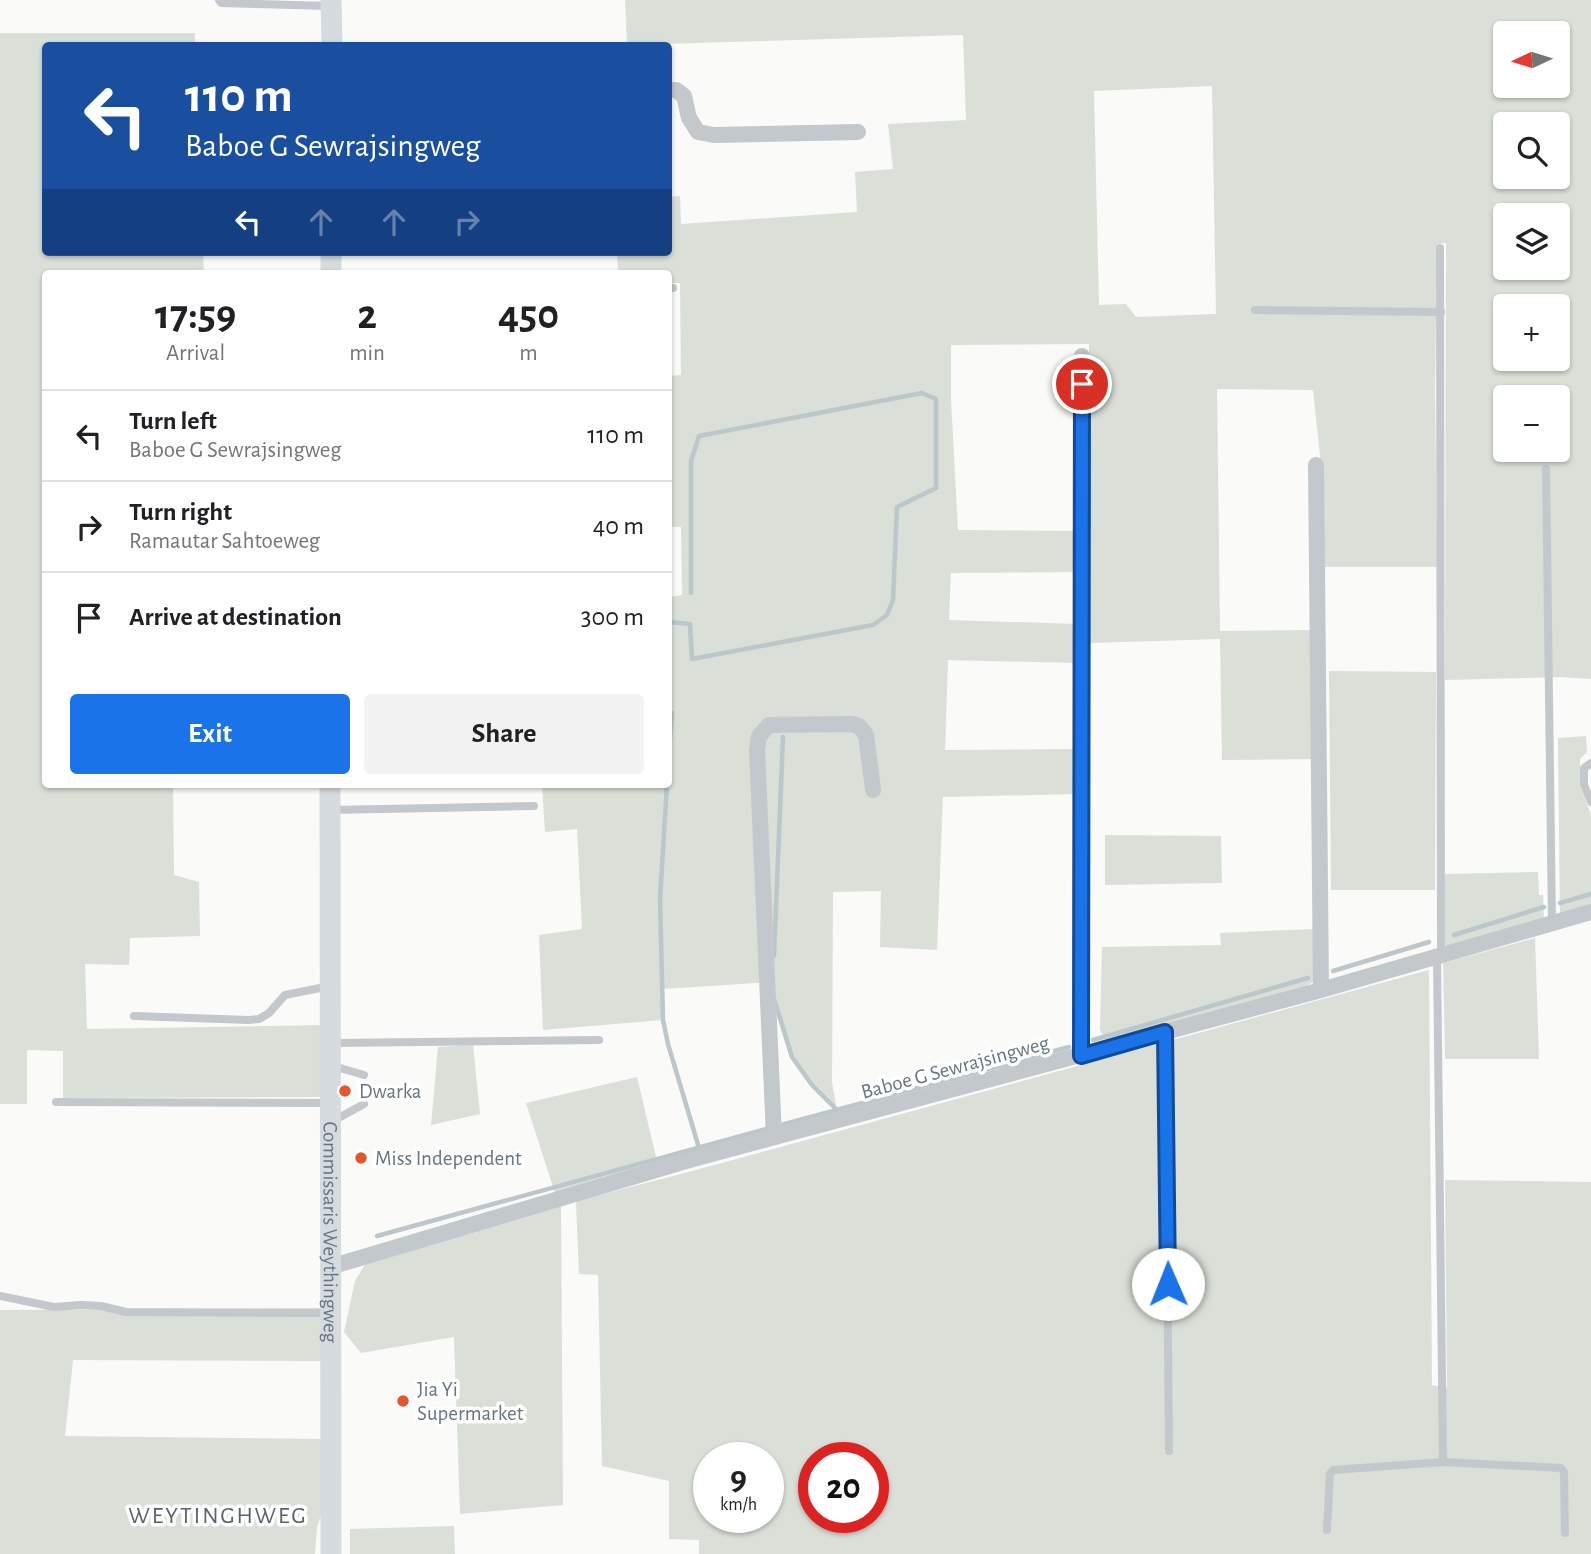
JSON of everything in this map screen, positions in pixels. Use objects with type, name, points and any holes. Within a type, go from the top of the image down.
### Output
[{"type":"main road","points":[[331,3],[332,42]]},
{"type":"main road","name":"Commissaris Weythingweg","points":[[330,788],[331,1554]]},
{"type":"street","points":[[672,90],[684,96],[689,118],[698,132],[714,135],[858,132]]},
{"type":"street","points":[[1081,1056],[1082,356]]},
{"type":"street","points":[[1316,465],[1321,990]]},
{"type":"street","points":[[774,1137],[757,750],[759,736],[769,725],[859,726],[866,735],[873,790]]},
{"type":"street","name":"Baboe G Sewrajsingweg","points":[[330,1267],[686,1161],[1321,990],[1591,912]]},
{"type":"lane","points":[[219,0],[221,3],[331,3]]},
{"type":"lane","points":[[1440,248],[1439,957],[1443,1462]]},
{"type":"lane","points":[[1255,310],[1440,312]]},
{"type":"lane","points":[[1546,469],[1552,923]]},
{"type":"lane","points":[[1591,763],[1584,768],[1584,785],[1591,803]]},
{"type":"lane","points":[[330,810],[534,806]]},
{"type":"lane","points":[[134,1016],[249,1020],[269,1013],[285,995],[330,986]]},
{"type":"lane","points":[[1165,1032],[1169,1451]]},
{"type":"lane","points":[[330,1054],[599,1040]]},
{"type":"lane","points":[[330,1054],[364,1075]]},
{"type":"lane","points":[[56,1102],[330,1112],[364,1104]]},
{"type":"lane","points":[[0,1296],[54,1307],[101,1306],[127,1312],[330,1313]]},
{"type":"lane","points":[[1326,1530],[1330,1474],[1334,1470],[1443,1462],[1561,1468],[1564,1472],[1565,1533]]},
{"type":"shaded area","points":[[625,0],[1591,0],[1591,679],[1560,677],[1445,680],[1446,243],[1437,244],[1437,567],[1321,567],[1321,465],[1313,390],[1217,389],[1220,631],[1312,630],[1313,759],[1222,760],[1220,639],[1089,643],[1089,344],[951,345],[958,530],[1080,531],[1080,572],[951,573],[949,620],[1077,624],[1076,663],[948,660],[945,750],[1077,749],[1078,794],[943,797],[937,950],[880,947],[881,891],[833,892],[832,1083],[837,1110],[812,1085],[792,1057],[772,991],[772,982],[663,989],[663,1020],[543,1030],[539,935],[582,929],[577,829],[545,832],[542,788],[672,788],[672,597],[682,595],[681,527],[672,527],[672,376],[681,375],[680,283],[672,283],[672,270],[618,270],[617,256],[672,256],[672,197],[680,196],[681,224],[857,212],[855,172],[893,169],[888,124],[966,120],[963,35],[672,44],[627,42]],"holes":[[[1212,86],[1216,314],[1136,317],[1126,304],[1099,305],[1094,91]]]},
{"type":"shaded area","points":[[0,33],[195,33],[195,42],[42,42],[42,256],[203,256],[204,270],[42,270],[42,788],[173,788],[174,875],[199,882],[200,936],[130,938],[129,965],[85,964],[87,1029],[323,1025],[324,1097],[63,1098],[63,1051],[27,1050],[27,1104],[0,1104]]},
{"type":"shaded area","points":[[1329,671],[1436,672],[1435,890],[1331,890]]},
{"type":"shaded area","points":[[1586,736],[1587,752],[1580,759],[1580,786],[1591,815],[1591,907],[1560,915],[1558,738]]},
{"type":"shaded area","points":[[1105,835],[1221,836],[1222,883],[1105,885]]},
{"type":"shaded area","points":[[1538,872],[1539,895],[1543,895],[1544,921],[1450,948],[1445,945],[1444,874]]},
{"type":"shaded area","points":[[1314,929],[1313,982],[1306,986],[1107,1043],[1100,1030],[1102,947],[1221,945],[1220,933]]},
{"type":"shaded area","points":[[1535,938],[1539,1059],[1445,1059],[1443,963]]},
{"type":"shaded area","points":[[1429,970],[1432,1385],[1447,1388],[1445,1180],[1591,1182],[1591,1554],[699,1554],[699,1540],[669,1539],[669,1481],[602,1466],[598,1275],[579,1274],[576,1201]]},
{"type":"shaded area","points":[[473,1045],[480,1114],[431,1125],[438,1047]]},
{"type":"shaded area","points":[[637,1077],[658,1165],[555,1193],[526,1103]]},
{"type":"shaded area","points":[[561,1206],[563,1505],[460,1514],[454,1337],[361,1353],[344,1332],[355,1281],[366,1263]]},
{"type":"shaded area","points":[[321,1308],[321,1361],[73,1360],[65,1436],[322,1439],[322,1511],[317,1528],[315,1554],[0,1554],[0,1310]]},
{"type":"shaded area","points":[[454,1526],[455,1554],[350,1554],[350,1529]]},
{"type":"waterway","points":[[672,622],[690,624],[692,659],[873,625],[887,615],[893,600],[897,507],[936,488],[936,399],[922,393],[699,436],[691,461],[691,593]]},
{"type":"waterway","points":[[774,956],[783,737]]},
{"type":"waterway","points":[[667,788],[660,899],[663,1020],[699,1148]]},
{"type":"waterway","points":[[1560,903],[1591,894]]},
{"type":"waterway","points":[[1454,935],[1544,907]]},
{"type":"waterway","points":[[1333,971],[1429,942]]},
{"type":"waterway","points":[[1093,1040],[1308,978]]},
{"type":"waterway","points":[[774,999],[792,1057],[812,1085],[837,1110]]},
{"type":"waterway","points":[[781,1125],[1069,1047]]},
{"type":"waterway","points":[[377,1236],[766,1129]]},
{"type":"place","name":"Dwarka","points":[[345,1091]]},
{"type":"place","name":"Miss Independent","points":[[361,1158]]},
{"type":"place","name":"Jia Yi Supermarket","points":[[403,1401]]},
{"type":"district","name":"WEYTINGHWEG","points":[[218,1515]]},
{"type":"route","points":[[1082,384],[1081,1056],[1165,1032],[1168,1284]]}]
